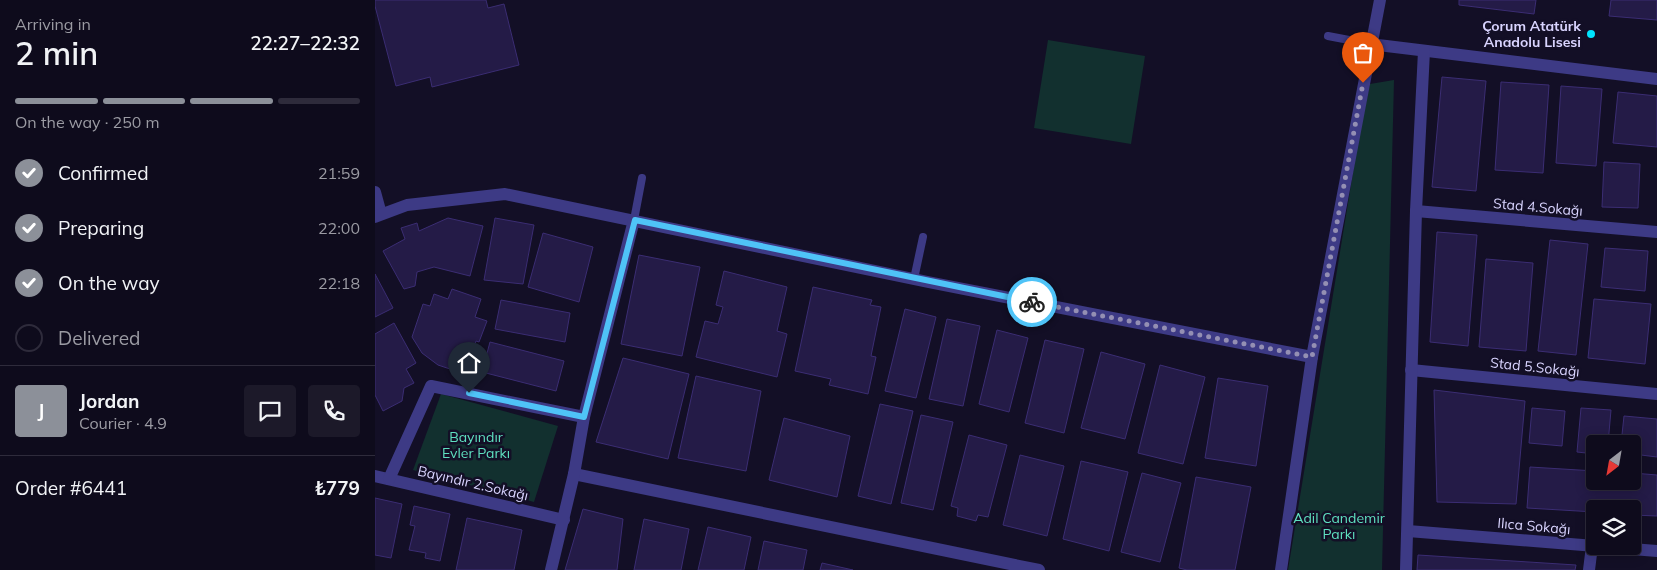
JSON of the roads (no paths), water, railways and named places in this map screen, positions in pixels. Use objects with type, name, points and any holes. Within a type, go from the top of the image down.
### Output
[{"type":"street","points":[[1281,570],[1312,357],[1370,44],[1380,0]]},
{"type":"street","points":[[1370,44],[1657,79]]},
{"type":"street","points":[[1406,570],[1416,211],[1424,51]]},
{"type":"street","points":[[375,192],[378,216],[407,205],[505,194],[914,279],[1312,357]]},
{"type":"street","name":"Stad 4.Sokağı","points":[[1416,211],[1657,232]]},
{"type":"street","points":[[551,570],[575,474],[584,417],[635,220]]},
{"type":"street","name":"Stad 5.Sokağı","points":[[1411,370],[1657,394]]},
{"type":"street","points":[[389,479],[431,386],[584,417]]},
{"type":"street","points":[[575,474],[1039,570]]},
{"type":"street","name":"Bayındır 2.Sokağı","points":[[375,476],[564,520]]},
{"type":"street","name":"Ilıca Sokağı","points":[[1408,532],[1586,545]]},
{"type":"street","name":"Ilıca Sokağı","points":[[1641,550],[1657,551]]},
{"type":"street","points":[[1589,570],[1592,555]]},
{"type":"lane","points":[[1328,36],[1370,44]]},
{"type":"lane","points":[[635,220],[643,178]]},
{"type":"lane","points":[[914,279],[923,237]]},
{"type":"place","name":"Çorum Atatürk Anadolu Lisesi","points":[[1591,34]]},
{"type":"park label","name":"Bayındır Evler Parkı","points":[[476,446]]},
{"type":"park label","name":"Adil Candemir Parkı","points":[[1339,526]]}]
